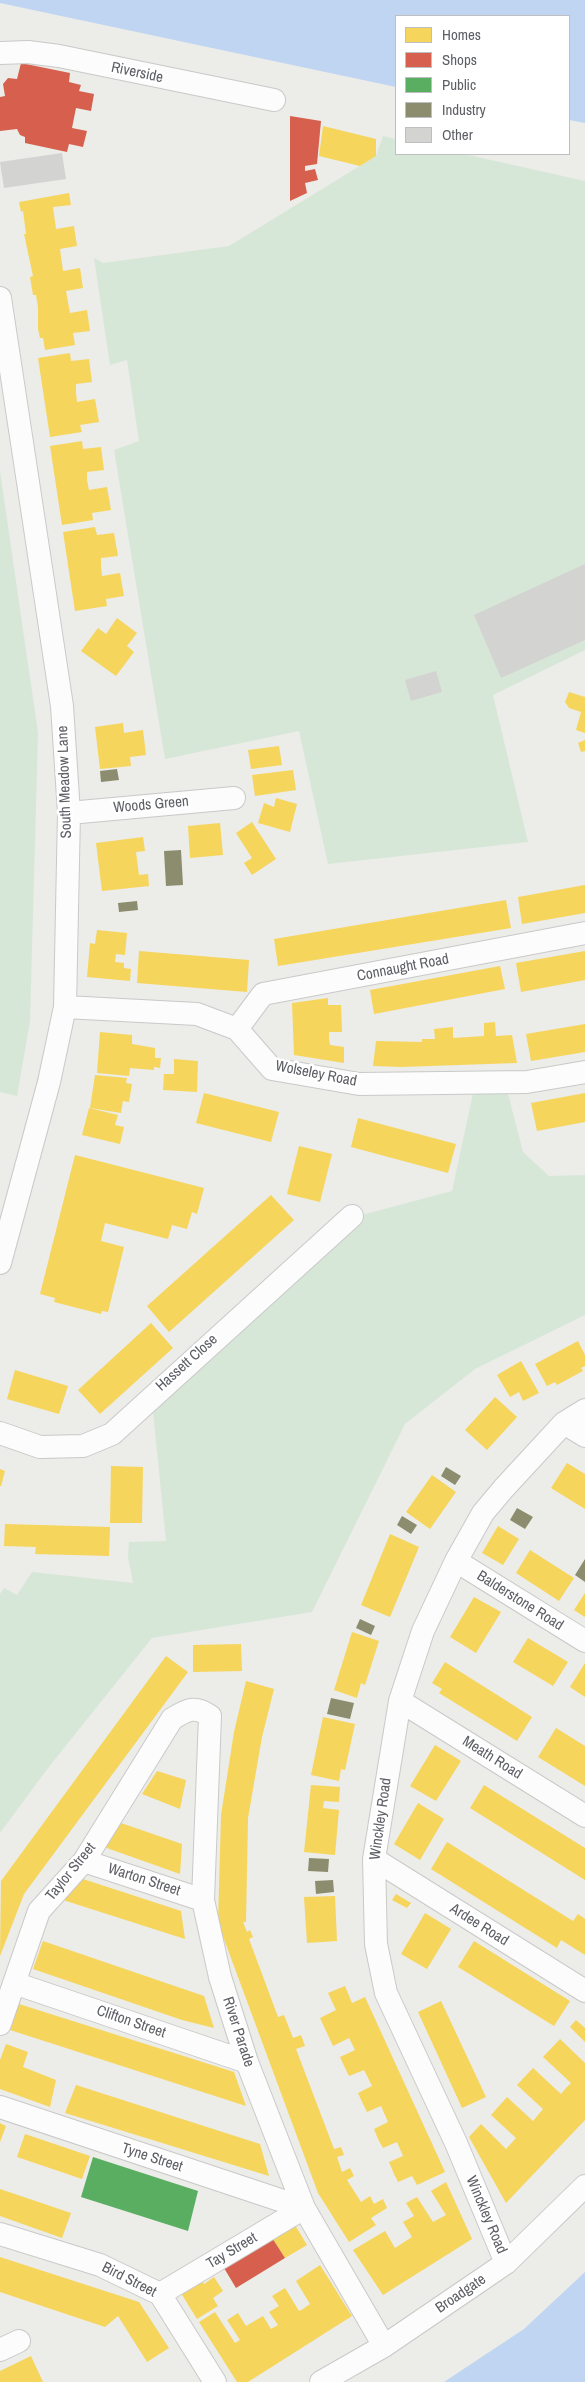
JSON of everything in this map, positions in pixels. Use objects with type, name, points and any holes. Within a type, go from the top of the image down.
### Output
[{"type":"street","name":"Riverside","points":[[0,53],[28,52],[59,56],[274,100]]},
{"type":"street","name":"South Meadow Lane","points":[[0,298],[62,706],[69,813],[65,1007],[49,1082],[4,1231],[0,1263]]},
{"type":"street","name":"Woods Green","points":[[69,813],[234,798]]},
{"type":"street","name":"Connaught Road","points":[[237,1029],[263,994],[585,933]]},
{"type":"street","name":"Wolseley Road","points":[[65,1007],[197,1014],[237,1029],[272,1069],[359,1084],[527,1082],[585,1072]]},
{"type":"street","name":"Hassett Close","points":[[0,1432],[40,1448],[82,1446],[112,1434],[352,1216]]},
{"type":"street","name":"Winckley Road","points":[[506,2263],[456,2143],[386,1993],[376,1944],[374,1859],[400,1701],[423,1631],[456,1561],[482,1513],[564,1423],[585,1410]]},
{"type":"street","points":[[564,1423],[585,1436]]},
{"type":"street","name":"Balderstone Road","points":[[456,1561],[585,1641]]},
{"type":"street","name":"Meath Road","points":[[400,1701],[585,1816]]},
{"type":"street","name":"River Parade","points":[[186,1711],[200,1709],[210,1716],[203,1900],[220,1977],[247,2062],[304,2208],[384,2346]]},
{"type":"street","name":"Taylor Street","points":[[0,2024],[39,1911],[84,1861],[172,1719],[186,1711]]},
{"type":"street","name":"Ardee Road","points":[[374,1859],[585,1991]]},
{"type":"street","name":"Warton Street","points":[[84,1861],[203,1900]]},
{"type":"street","name":"Clifton Street","points":[[14,1983],[247,2062]]},
{"type":"street","name":"Tyne Street","points":[[0,2107],[304,2208]]},
{"type":"street","name":"Broadgate","points":[[321,2382],[384,2346],[506,2263],[585,2186]]},
{"type":"street","name":"Tay Street","points":[[160,2294],[304,2208]]},
{"type":"street","name":"Bird Street","points":[[0,2234],[100,2265],[160,2294],[215,2382]]},
{"type":"green space","points":[[383,136],[395,139],[395,155],[468,155],[585,181],[585,650],[493,695],[528,842],[328,864],[299,731],[165,759],[114,450],[139,441],[127,360],[110,365],[94,258],[103,263],[229,246],[376,156]]},
{"type":"green space","points":[[0,471],[38,733],[30,1021],[17,1096],[0,1092]]},
{"type":"green space","points":[[506,1086],[523,1152],[549,1176],[585,1175],[585,1315],[475,1369],[405,1424],[312,1612],[152,1638],[48,1768],[0,1833],[0,1594],[4,1588],[17,1595],[32,1572],[133,1583],[128,1557],[129,1542],[166,1541],[152,1401],[358,1216],[452,1191],[474,1089]]},
{"type":"water","points":[[0,0],[585,0],[585,123],[570,120],[570,15],[395,15],[395,87],[0,3]]},
{"type":"water","points":[[585,2272],[585,2382],[444,2382],[524,2329]]},
{"type":"building: Homes","points":[[323,126],[376,139],[376,156],[360,166],[319,156]]},
{"type":"building: Homes","points":[[69,193],[71,205],[53,207],[56,229],[74,226],[77,246],[60,249],[63,271],[80,268],[83,288],[66,291],[70,313],[87,310],[90,331],[73,333],[75,345],[45,350],[43,338],[40,338],[38,329],[38,307],[36,295],[33,295],[30,277],[33,276],[24,234],[26,234],[23,211],[21,212],[19,202]]},
{"type":"building: Homes","points":[[70,353],[71,361],[89,359],[92,382],[76,384],[77,402],[95,399],[99,422],[80,425],[82,432],[50,437],[38,358]]},
{"type":"building: Homes","points":[[82,441],[83,449],[101,447],[104,470],[87,472],[87,480],[89,490],[107,487],[111,510],[92,513],[93,520],[62,525],[50,446]]},
{"type":"building: Homes","points":[[95,527],[97,535],[114,533],[118,556],[101,558],[102,576],[120,573],[124,596],[106,599],[107,606],[75,611],[63,532]]},
{"type":"building: Homes","points":[[117,618],[137,633],[127,646],[134,652],[116,676],[81,651],[98,628],[106,634]]},
{"type":"building: Homes","points":[[569,692],[585,697],[585,733],[576,730],[581,712],[569,708],[565,702]]},
{"type":"building: Homes","points":[[123,723],[124,733],[143,730],[146,755],[130,757],[131,766],[100,769],[95,727]]},
{"type":"building: Homes","points":[[585,740],[585,751],[581,752],[578,743]]},
{"type":"building: Homes","points":[[279,746],[282,765],[251,769],[248,750]]},
{"type":"building: Homes","points":[[293,770],[296,790],[255,796],[252,775]]},
{"type":"building: Homes","points":[[276,798],[297,804],[290,832],[258,823],[264,803],[274,807]]},
{"type":"building: Homes","points":[[252,822],[276,859],[252,875],[244,863],[252,858],[236,833]]},
{"type":"building: Homes","points":[[220,823],[223,855],[190,858],[188,826]]},
{"type":"building: Homes","points":[[143,837],[145,851],[136,852],[139,875],[148,874],[149,886],[102,891],[96,843]]},
{"type":"building: Homes","points":[[585,885],[585,913],[522,924],[518,897]]},
{"type":"building: Homes","points":[[506,900],[511,928],[278,966],[274,939]]},
{"type":"building: Homes","points":[[97,930],[127,933],[125,955],[116,954],[115,962],[124,963],[124,968],[131,969],[130,981],[87,977],[90,943],[95,944]]},
{"type":"building: Homes","points":[[139,951],[249,960],[247,992],[137,983]]},
{"type":"building: Homes","points":[[585,951],[585,980],[521,992],[516,963]]},
{"type":"building: Homes","points":[[500,966],[505,989],[374,1014],[370,990]]},
{"type":"building: Homes","points":[[328,998],[328,1005],[341,1005],[342,1032],[329,1032],[329,1039],[330,1045],[344,1047],[344,1063],[294,1055],[292,1003]]},
{"type":"building: Homes","points":[[495,1022],[496,1036],[512,1035],[517,1063],[401,1067],[373,1066],[376,1041],[422,1042],[422,1039],[435,1039],[434,1029],[453,1027],[453,1038],[484,1036],[484,1023]]},
{"type":"building: Homes","points":[[585,1024],[585,1052],[531,1061],[526,1034]]},
{"type":"building: Homes","points":[[100,1032],[132,1035],[132,1044],[155,1048],[155,1058],[161,1058],[160,1068],[154,1067],[154,1070],[130,1068],[129,1076],[97,1073]]},
{"type":"building: Homes","points":[[174,1059],[198,1061],[197,1092],[163,1090],[164,1074],[174,1074]]},
{"type":"building: Homes","points":[[95,1075],[127,1078],[126,1083],[132,1084],[129,1102],[123,1101],[121,1113],[90,1108]]},
{"type":"building: Homes","points":[[204,1093],[279,1112],[271,1142],[196,1123]]},
{"type":"building: Homes","points":[[585,1093],[585,1122],[537,1131],[531,1103]]},
{"type":"building: Homes","points":[[89,1108],[118,1115],[115,1125],[124,1127],[120,1144],[82,1135]]},
{"type":"building: Homes","points":[[358,1118],[456,1144],[448,1173],[351,1147]]},
{"type":"building: Homes","points":[[299,1146],[332,1154],[320,1202],[287,1194]]},
{"type":"building: Homes","points":[[75,1155],[204,1188],[197,1214],[192,1212],[187,1229],[172,1225],[168,1239],[105,1223],[101,1241],[124,1247],[108,1312],[102,1311],[101,1314],[54,1302],[55,1298],[40,1294]]},
{"type":"building: Homes","points":[[271,1195],[294,1220],[169,1332],[147,1306]]},
{"type":"building: Homes","points":[[151,1323],[173,1348],[100,1414],[78,1390]]},
{"type":"building: Homes","points":[[578,1341],[585,1355],[585,1366],[581,1368],[583,1371],[557,1385],[555,1382],[547,1386],[535,1364]]},
{"type":"building: Homes","points":[[521,1361],[539,1393],[523,1401],[519,1392],[510,1397],[497,1375]]},
{"type":"building: Homes","points":[[15,1370],[68,1386],[59,1414],[7,1399]]},
{"type":"building: Homes","points":[[495,1397],[517,1417],[487,1450],[465,1430]]},
{"type":"building: Homes","points":[[567,1463],[585,1474],[585,1509],[551,1488]]},
{"type":"building: Homes","points":[[111,1466],[143,1467],[142,1523],[110,1523]]},
{"type":"building: Homes","points":[[0,1469],[5,1471],[1,1486],[0,1486]]},
{"type":"building: Homes","points":[[432,1475],[456,1492],[430,1529],[406,1512]]},
{"type":"building: Homes","points":[[5,1524],[110,1527],[109,1556],[35,1554],[36,1547],[4,1546]]},
{"type":"building: Homes","points":[[498,1526],[519,1539],[503,1565],[482,1553]]},
{"type":"building: Homes","points":[[390,1534],[419,1547],[390,1617],[361,1605]]},
{"type":"building: Homes","points":[[530,1550],[574,1578],[559,1601],[516,1573]]},
{"type":"building: Homes","points":[[585,1593],[585,1617],[574,1610]]},
{"type":"building: Homes","points":[[474,1597],[501,1612],[476,1653],[450,1637]]},
{"type":"building: Homes","points":[[352,1632],[379,1641],[365,1685],[361,1683],[357,1698],[334,1690]]},
{"type":"building: Homes","points":[[528,1638],[568,1662],[553,1686],[513,1662]]},
{"type":"building: Homes","points":[[241,1644],[242,1671],[193,1672],[193,1645]]},
{"type":"building: Homes","points":[[166,1656],[188,1672],[24,1894],[0,1956],[1,1881]]},
{"type":"building: Homes","points":[[445,1662],[532,1717],[517,1741],[439,1693],[442,1689],[432,1683]]},
{"type":"building: Homes","points":[[585,1663],[585,1697],[570,1687]]},
{"type":"building: Homes","points":[[246,1681],[274,1689],[262,1737],[248,1818],[246,1922],[243,1922],[247,1932],[250,1930],[253,1937],[249,1939],[278,2017],[284,2015],[293,2038],[301,2035],[305,2046],[296,2049],[334,2149],[341,2147],[344,2155],[337,2157],[342,2172],[350,2168],[354,2176],[347,2180],[361,2202],[370,2196],[374,2204],[383,2199],[387,2208],[371,2218],[376,2225],[349,2242],[318,2193],[218,1923],[221,1815],[234,1732]]},
{"type":"building: Homes","points":[[323,1717],[355,1724],[345,1770],[341,1769],[339,1781],[311,1775]]},
{"type":"building: Homes","points":[[556,1728],[585,1746],[585,1786],[538,1757]]},
{"type":"building: Homes","points":[[435,1745],[461,1761],[436,1801],[410,1786]]},
{"type":"building: Homes","points":[[157,1771],[186,1780],[180,1809],[142,1794]]},
{"type":"building: Homes","points":[[311,1785],[340,1787],[339,1802],[324,1801],[323,1808],[339,1810],[335,1855],[304,1852]]},
{"type":"building: Homes","points":[[484,1785],[585,1848],[585,1880],[470,1808]]},
{"type":"building: Homes","points":[[418,1803],[444,1819],[420,1860],[394,1844]]},
{"type":"building: Homes","points":[[121,1823],[182,1844],[180,1874],[104,1847]]},
{"type":"building: Homes","points":[[447,1842],[573,1921],[578,1914],[585,1919],[585,1955],[561,1940],[557,1948],[431,1869]]},
{"type":"building: Homes","points":[[80,1878],[181,1911],[185,1939],[63,1900]]},
{"type":"building: Homes","points":[[396,1894],[411,1903],[407,1908],[392,1900]]},
{"type":"building: Homes","points":[[335,1896],[337,1941],[307,1943],[304,1897]]},
{"type":"building: Homes","points":[[425,1913],[451,1929],[427,1969],[401,1954]]},
{"type":"building: Homes","points":[[43,1941],[204,1996],[214,2028],[182,2020],[33,1969]]},
{"type":"building: Homes","points":[[474,1941],[570,2001],[554,2026],[458,1967]]},
{"type":"building: Homes","points":[[345,1986],[352,2003],[365,1997],[445,2172],[417,2185],[412,2176],[398,2182],[394,2174],[389,2162],[403,2156],[397,2142],[383,2148],[378,2139],[374,2129],[388,2122],[381,2106],[367,2112],[358,2093],[372,2086],[364,2070],[349,2076],[340,2057],[355,2050],[349,2038],[333,2046],[320,2018],[336,2010],[328,1993]]},
{"type":"building: Homes","points":[[441,2001],[486,2097],[462,2108],[418,2012]]},
{"type":"building: Homes","points":[[19,2004],[234,2072],[246,2106],[10,2030]]},
{"type":"building: Homes","points":[[576,2020],[585,2028],[585,2042],[570,2027]]},
{"type":"building: Homes","points":[[560,2039],[585,2063],[585,2120],[506,2203],[469,2137],[481,2124],[506,2149],[516,2138],[491,2115],[507,2097],[533,2121],[543,2109],[517,2085],[533,2068],[561,2094],[571,2083],[543,2057]]},
{"type":"building: Homes","points":[[6,2044],[28,2052],[23,2067],[56,2080],[50,2107],[0,2089],[0,2060]]},
{"type":"building: Homes","points":[[76,2085],[260,2144],[269,2176],[65,2113]]},
{"type":"building: Homes","points":[[0,2123],[6,2126],[0,2142]]},
{"type":"building: Homes","points":[[25,2134],[90,2156],[82,2179],[17,2157]]},
{"type":"building: Homes","points":[[446,2182],[472,2239],[383,2295],[353,2250],[385,2231],[395,2248],[412,2237],[403,2222],[414,2216],[406,2203],[417,2197],[433,2222],[446,2215],[431,2191]]},
{"type":"building: Homes","points":[[0,2189],[71,2213],[62,2238],[0,2216]]},
{"type":"building: Homes","points":[[292,2220],[307,2245],[285,2258],[269,2233]]},
{"type":"building: Homes","points":[[0,2257],[139,2302],[169,2348],[147,2362],[118,2316],[105,2327],[0,2292]]},
{"type":"building: Homes","points":[[320,2265],[352,2316],[248,2382],[237,2382],[199,2322],[215,2312],[235,2343],[240,2340],[227,2320],[238,2313],[246,2326],[263,2316],[271,2329],[278,2325],[269,2312],[279,2306],[272,2296],[285,2288],[299,2311],[303,2309],[310,2304],[296,2281]]},
{"type":"building: Homes","points":[[200,2277],[204,2284],[214,2277],[223,2291],[213,2298],[218,2306],[197,2319],[179,2290]]},
{"type":"building: Homes","points":[[31,2356],[43,2382],[0,2382],[0,2371]]},
{"type":"building: Shops","points":[[21,63],[70,73],[69,82],[81,85],[79,91],[94,94],[91,111],[76,108],[72,128],[87,131],[83,147],[69,144],[67,152],[25,143],[25,137],[20,135],[17,129],[0,131],[0,97],[5,96],[3,84],[8,78],[17,79]]},
{"type":"building: Shops","points":[[290,116],[321,121],[317,164],[305,166],[305,171],[315,169],[318,180],[305,183],[307,193],[290,201]]},
{"type":"building: Shops","points":[[269,2233],[285,2258],[236,2288],[221,2263]]},
{"type":"building: Public","points":[[93,2157],[198,2191],[188,2231],[81,2197]]},
{"type":"building: Industry","points":[[117,769],[119,780],[101,782],[100,771]]},
{"type":"building: Industry","points":[[181,850],[183,885],[166,886],[164,851]]},
{"type":"building: Industry","points":[[137,901],[138,910],[119,912],[118,903]]},
{"type":"building: Industry","points":[[446,1467],[461,1476],[455,1485],[441,1476]]},
{"type":"building: Industry","points":[[517,1508],[533,1517],[525,1529],[510,1520]]},
{"type":"building: Industry","points":[[402,1516],[417,1525],[411,1534],[397,1525]]},
{"type":"building: Industry","points":[[585,1559],[585,1582],[575,1575]]},
{"type":"building: Industry","points":[[360,1619],[375,1626],[371,1635],[356,1628]]},
{"type":"building: Industry","points":[[331,1698],[354,1703],[350,1719],[327,1714]]},
{"type":"building: Industry","points":[[309,1858],[329,1859],[328,1872],[308,1871]]},
{"type":"building: Industry","points":[[333,1880],[334,1892],[316,1894],[315,1881]]},
{"type":"building: Other","points":[[62,153],[66,179],[4,188],[0,162]]},
{"type":"building: Other","points":[[585,564],[585,640],[501,678],[474,615]]},
{"type":"building: Other","points":[[436,671],[442,692],[411,701],[405,680]]}]
